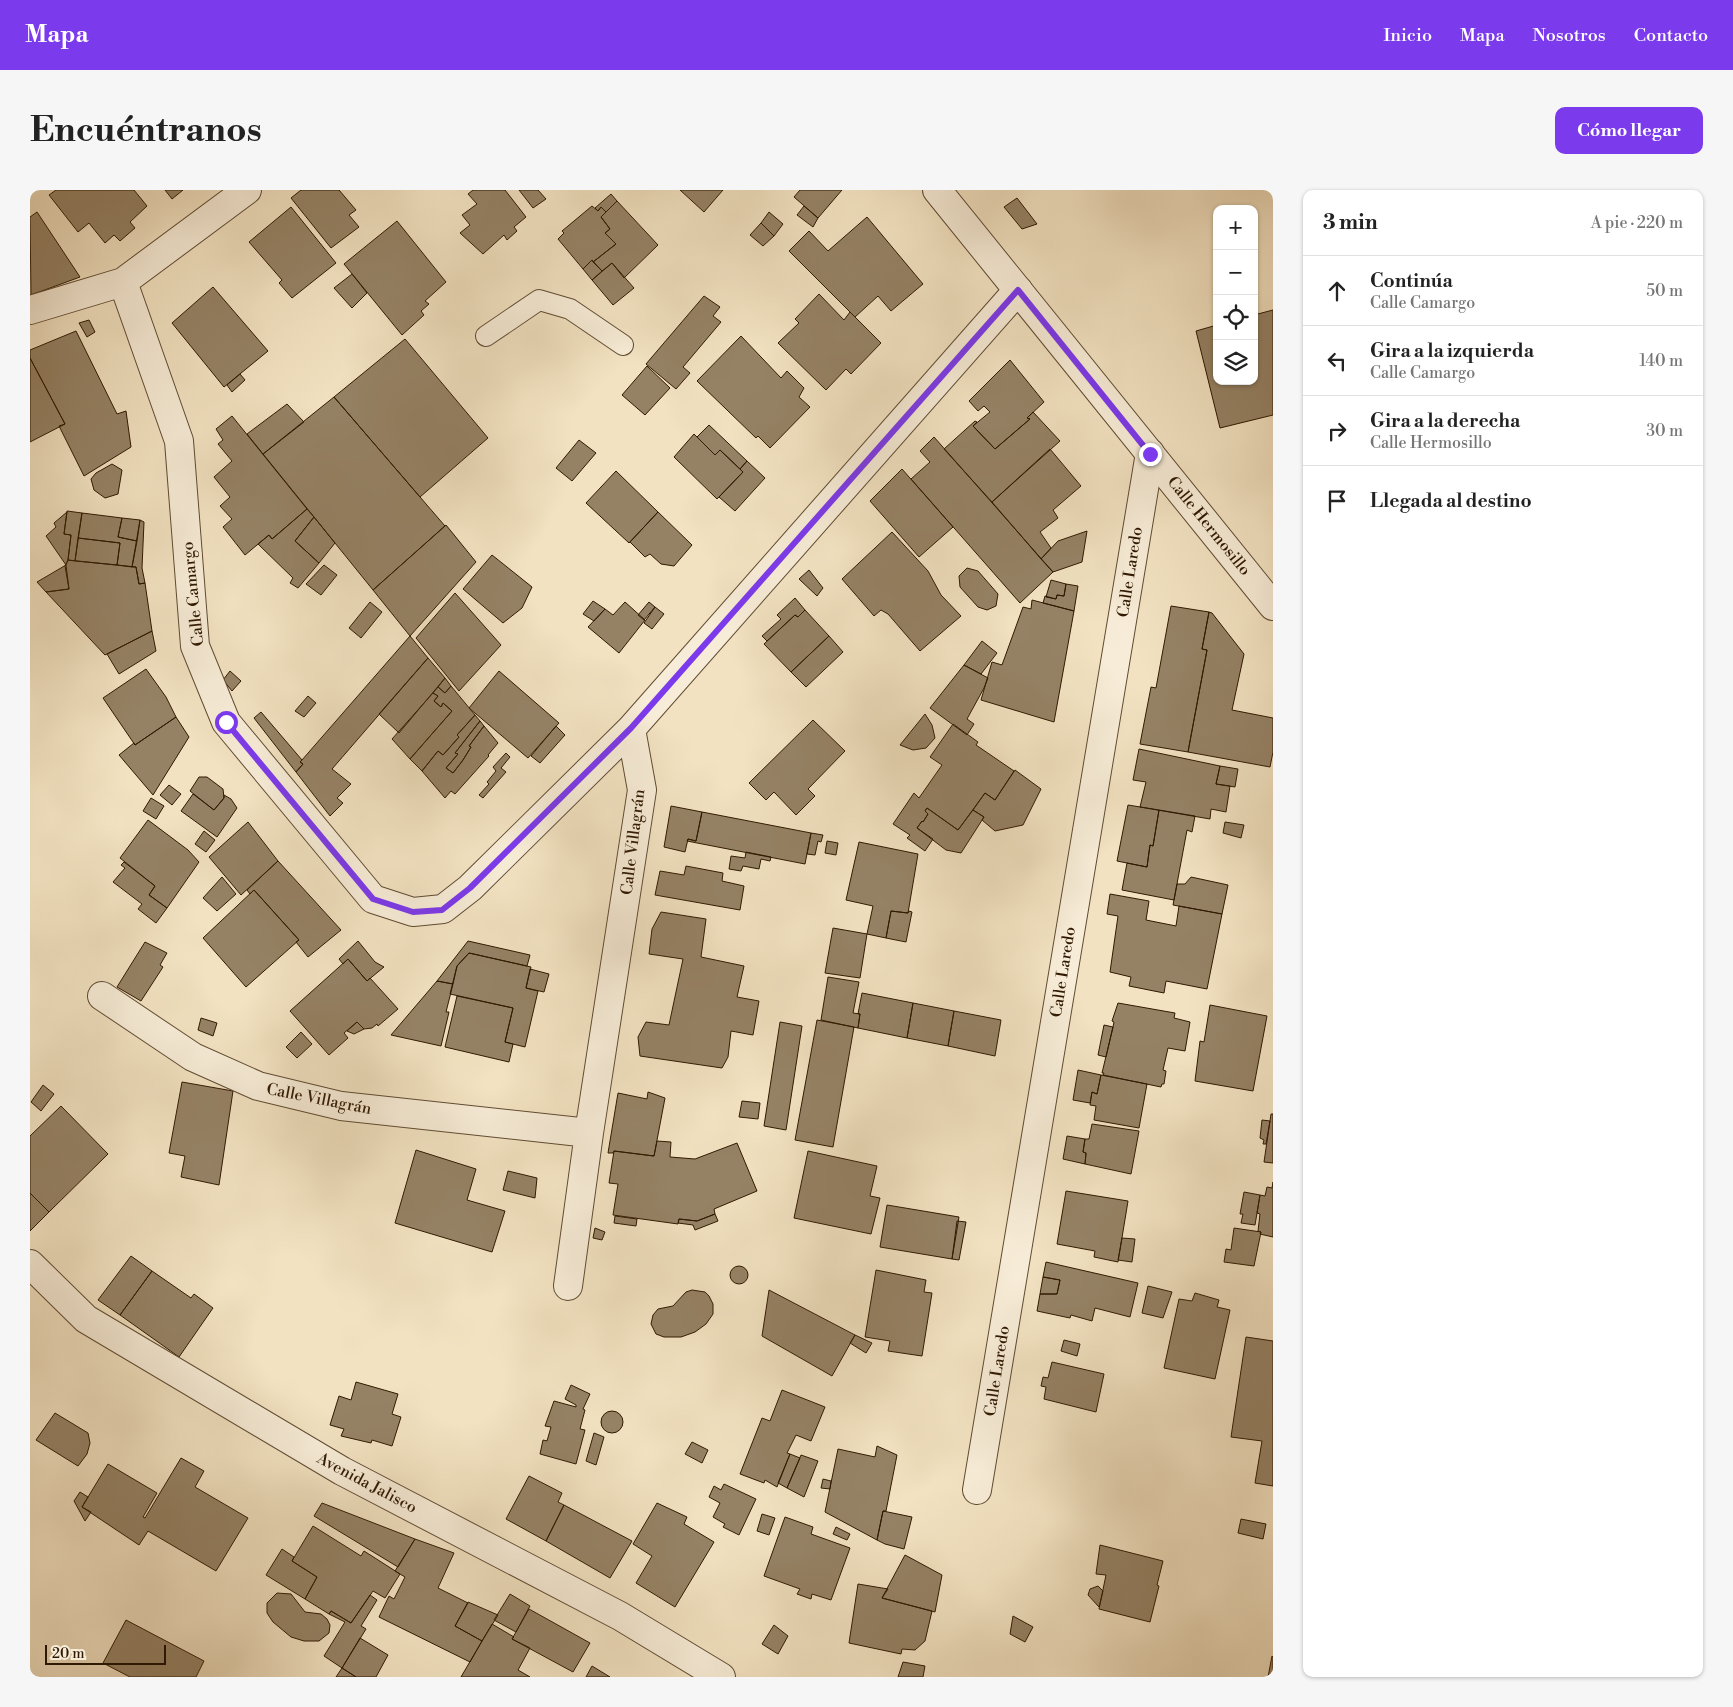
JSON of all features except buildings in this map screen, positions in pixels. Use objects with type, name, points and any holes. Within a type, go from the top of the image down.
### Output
[{"type":"street","points":[[30,310],[123,282],[247,190]]},
{"type":"street","name":"Calle Hermosillo","points":[[936,190],[1273,606]]},
{"type":"street","name":"Calle Camargo","points":[[123,282],[179,441],[195,646],[226,722],[373,899],[413,912],[442,910],[470,888],[631,728],[1018,290]]},
{"type":"street","name":"Calle Laredo","points":[[977,1490],[1150,454]]},
{"type":"street","name":"Calle Villagrán","points":[[568,1286],[589,1133],[642,790],[631,728]]},
{"type":"street","name":"Calle Villagrán","points":[[102,996],[193,1058],[258,1086],[341,1106],[589,1133]]},
{"type":"street","name":"Avenida Jalisco","points":[[30,1264],[86,1318],[137,1349],[342,1471],[620,1616],[721,1677]]},
{"type":"lane","points":[[486,336],[540,300],[570,309],[623,345]]},
{"type":"route","points":[[226,722],[373,899],[413,912],[442,910],[470,888],[631,728],[1018,290],[1150,454]]}]
